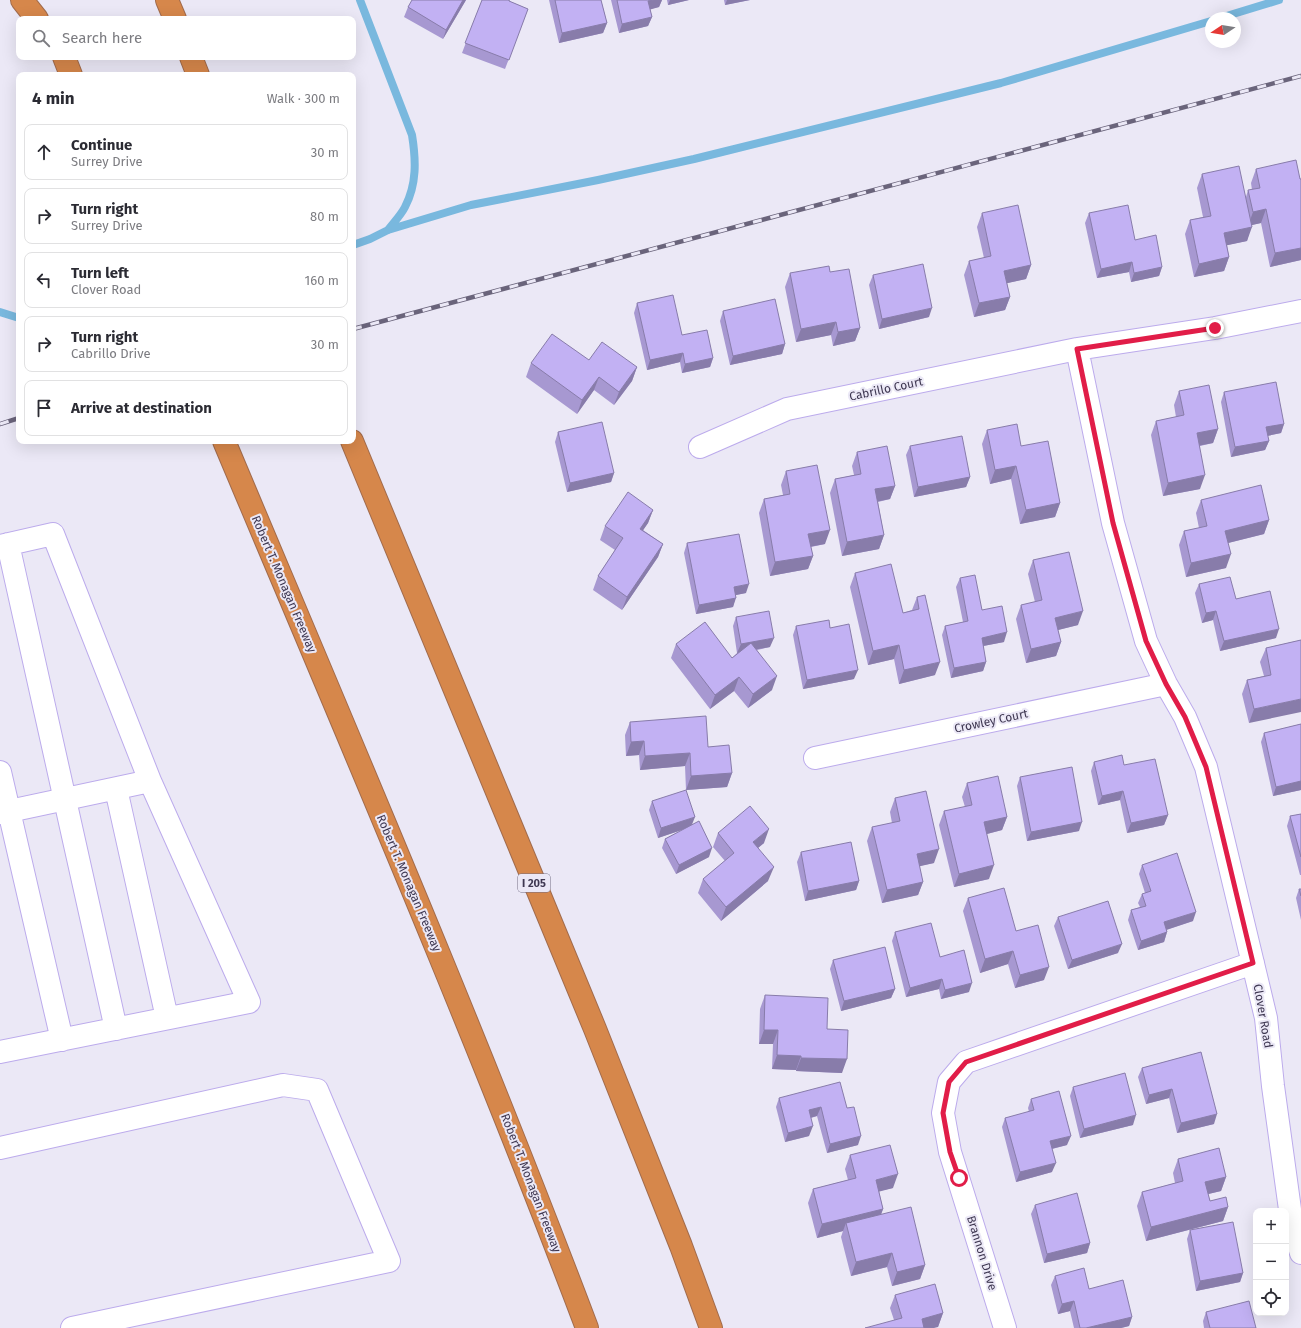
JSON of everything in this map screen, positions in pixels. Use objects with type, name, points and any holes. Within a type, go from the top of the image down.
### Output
[{"type":"highway","points":[[22,0],[35,16]]},
{"type":"highway","points":[[40,0],[47,16]]},
{"type":"highway","points":[[65,60],[70,72]]},
{"type":"highway","points":[[192,60],[197,72]]},
{"type":"highway","name":"Robert T. Monagan Freeway","points":[[225,444],[514,1136],[587,1328]]},
{"type":"highway","name":"I 205","points":[[353,444],[595,1029],[673,1224],[711,1328]]},
{"type":"street","name":"Cabrillo Court","points":[[700,447],[787,409],[1077,349],[1215,328],[1301,311]]},
{"type":"street","name":"Clover Road","points":[[1077,349],[1113,523],[1146,641],[1166,684],[1185,717],[1206,767],[1266,1018],[1273,1086],[1292,1224],[1301,1253]]},
{"type":"street","points":[[0,1052],[62,1040],[116,1029],[167,1018],[249,1002],[150,781],[53,534],[4,545],[65,799],[116,1029]]},
{"type":"street","name":"Crowley Court","points":[[815,758],[1166,684]]},
{"type":"street","points":[[0,772],[4,812],[62,1040]]},
{"type":"street","points":[[4,812],[150,781]]},
{"type":"street","points":[[116,788],[167,1018]]},
{"type":"street","name":"Brannon Drive","points":[[1006,1328],[950,1152],[943,1113],[949,1082],[966,1062],[1253,963]]},
{"type":"street","points":[[0,1148],[283,1085],[317,1090],[389,1261],[72,1328]]},
{"type":"building","points":[[412,0],[463,0],[446,30],[408,7]]},
{"type":"building","points":[[482,0],[509,0],[528,9],[509,60],[465,43]]},
{"type":"building","points":[[555,0],[601,0],[607,23],[562,33]]},
{"type":"building","points":[[617,0],[654,0],[648,1],[652,17],[622,24]]},
{"type":"building","points":[[1296,160],[1301,179],[1301,248],[1275,253],[1266,209],[1253,212],[1248,190],[1260,188],[1256,169]]},
{"type":"building","points":[[1239,166],[1252,227],[1224,233],[1229,257],[1199,264],[1190,220],[1211,216],[1202,174]]},
{"type":"building","points":[[1018,205],[1031,265],[1004,271],[1010,297],[979,303],[969,261],[991,256],[982,213]]},
{"type":"building","points":[[1128,205],[1135,240],[1156,235],[1162,267],[1134,273],[1132,262],[1101,269],[1089,213]]},
{"type":"building","points":[[923,264],[932,308],[882,319],[873,275]]},
{"type":"building","points":[[829,266],[830,272],[849,269],[860,328],[838,332],[836,322],[801,329],[790,273]]},
{"type":"building","points":[[673,295],[682,335],[707,330],[713,358],[685,364],[683,353],[650,360],[637,303]]},
{"type":"building","points":[[775,299],[785,344],[733,356],[723,311]]},
{"type":"building","points":[[552,334],[589,360],[602,342],[637,367],[619,392],[599,377],[582,400],[531,363]]},
{"type":"building","points":[[1276,382],[1284,424],[1266,427],[1269,441],[1235,447],[1224,392]]},
{"type":"building","points":[[1209,385],[1218,429],[1197,433],[1205,475],[1168,483],[1156,421],[1184,415],[1179,391]]},
{"type":"building","points":[[602,422],[614,473],[570,483],[558,432]]},
{"type":"building","points":[[1017,424],[1021,446],[1048,441],[1060,503],[1026,510],[1016,466],[995,470],[987,430]]},
{"type":"building","points":[[962,436],[970,477],[918,487],[910,446]]},
{"type":"building","points":[[887,446],[895,486],[875,489],[884,535],[847,542],[835,479],[861,474],[857,452]]},
{"type":"building","points":[[817,465],[830,530],[808,534],[813,556],[775,562],[764,499],[790,494],[786,471]]},
{"type":"building","points":[[1261,485],[1269,520],[1225,531],[1231,554],[1191,563],[1184,531],[1207,526],[1201,500]]},
{"type":"building","points":[[628,492],[653,510],[640,529],[663,544],[627,597],[598,576],[623,538],[605,526]]},
{"type":"building","points":[[739,534],[749,584],[734,587],[736,598],[699,605],[687,543]]},
{"type":"building","points":[[1069,552],[1083,611],[1055,618],[1061,642],[1031,649],[1021,605],[1042,600],[1033,560]]},
{"type":"building","points":[[891,564],[903,613],[919,609],[917,597],[925,595],[940,662],[904,670],[899,645],[873,651],[855,573]]},
{"type":"building","points":[[975,575],[982,610],[1002,606],[1007,632],[982,638],[986,662],[954,668],[945,626],[968,621],[960,578]]},
{"type":"building","points":[[1230,577],[1236,599],[1270,591],[1279,629],[1224,641],[1216,611],[1206,613],[1199,584]]},
{"type":"building","points":[[769,611],[774,638],[741,644],[736,617]]},
{"type":"building","points":[[829,620],[830,628],[849,624],[858,670],[807,680],[796,626]]},
{"type":"building","points":[[705,622],[732,658],[751,643],[777,676],[753,694],[739,677],[715,695],[676,644]]},
{"type":"building","points":[[1301,640],[1301,699],[1254,709],[1247,680],[1271,675],[1266,648]]},
{"type":"building","points":[[706,716],[708,747],[729,745],[732,773],[691,776],[690,753],[645,756],[644,741],[631,742],[630,722]]},
{"type":"building","points":[[1301,724],[1301,781],[1276,787],[1264,733]]},
{"type":"building","points":[[1122,755],[1124,765],[1155,759],[1168,815],[1131,823],[1123,791],[1102,796],[1094,762]]},
{"type":"building","points":[[1072,767],[1082,822],[1031,832],[1020,777]]},
{"type":"building","points":[[998,776],[1007,817],[984,822],[994,865],[959,874],[944,811],[972,805],[967,783]]},
{"type":"building","points":[[686,790],[695,817],[661,828],[652,801]]},
{"type":"building","points":[[926,791],[939,849],[917,854],[923,882],[887,890],[872,827],[900,821],[895,798]]},
{"type":"building","points":[[750,806],[769,829],[753,842],[774,867],[726,907],[703,879],[734,853],[718,833]]},
{"type":"building","points":[[1301,814],[1301,857],[1290,816]]},
{"type":"building","points":[[699,821],[712,848],[679,865],[665,839]]},
{"type":"building","points":[[851,842],[859,881],[808,891],[801,852]]},
{"type":"building","points":[[1177,853],[1196,912],[1164,922],[1167,932],[1141,941],[1131,910],[1146,906],[1142,894],[1151,891],[1142,865]]},
{"type":"building","points":[[1004,888],[1016,931],[1038,925],[1049,967],[1020,975],[1013,951],[985,959],[968,898]]},
{"type":"building","points":[[1108,901],[1122,944],[1072,960],[1058,917]]},
{"type":"building","points":[[931,923],[940,957],[964,950],[972,983],[945,990],[942,979],[910,988],[895,932]]},
{"type":"building","points":[[885,947],[895,989],[844,1001],[833,960]]},
{"type":"building","points":[[765,995],[828,998],[827,1029],[848,1030],[847,1059],[801,1058],[801,1056],[777,1055],[778,1030],[764,1030]]},
{"type":"building","points":[[1201,1052],[1217,1114],[1181,1123],[1172,1089],[1149,1095],[1142,1068]]},
{"type":"building","points":[[1125,1073],[1136,1115],[1084,1129],[1073,1087]]},
{"type":"building","points":[[840,1082],[847,1108],[854,1107],[861,1136],[830,1144],[821,1107],[809,1110],[813,1126],[788,1133],[779,1098]]},
{"type":"building","points":[[1059,1091],[1071,1136],[1050,1141],[1056,1163],[1020,1172],[1005,1118],[1034,1110],[1031,1099]]},
{"type":"building","points":[[890,1145],[898,1174],[876,1180],[883,1209],[822,1224],[813,1189],[856,1178],[850,1155]]},
{"type":"building","points":[[1219,1148],[1226,1177],[1205,1182],[1210,1201],[1226,1197],[1228,1207],[1151,1227],[1142,1192],[1183,1181],[1178,1159]]},
{"type":"building","points":[[1077,1193],[1090,1243],[1047,1254],[1035,1205]]},
{"type":"building","points":[[911,1207],[925,1265],[897,1272],[892,1253],[856,1262],[846,1223]]},
{"type":"building","points":[[1233,1222],[1243,1273],[1200,1281],[1190,1230]]},
{"type":"building","points":[[1084,1268],[1089,1289],[1123,1280],[1132,1317],[1086,1328],[1080,1328],[1074,1301],[1062,1304],[1055,1276]]},
{"type":"building","points":[[935,1284],[943,1313],[922,1319],[924,1328],[865,1328],[902,1318],[895,1295]]},
{"type":"building","points":[[1249,1301],[1256,1328],[1210,1328],[1206,1312]]},
{"type":"waterway","points":[[360,0],[412,135],[415,163],[412,190],[403,210],[388,230]]},
{"type":"waterway","points":[[1240,12],[1279,0]]},
{"type":"waterway","points":[[356,244],[388,230],[471,205],[694,159],[1001,83],[1205,23]]},
{"type":"waterway","points":[[0,312],[16,317]]},
{"type":"railway","points":[[356,328],[1301,76]]},
{"type":"railway","points":[[0,424],[16,419]]},
{"type":"route","points":[[959,1178],[950,1152],[943,1113],[949,1082],[966,1062],[1253,963],[1206,767],[1185,717],[1166,684],[1146,641],[1113,523],[1077,349],[1215,328]]}]
